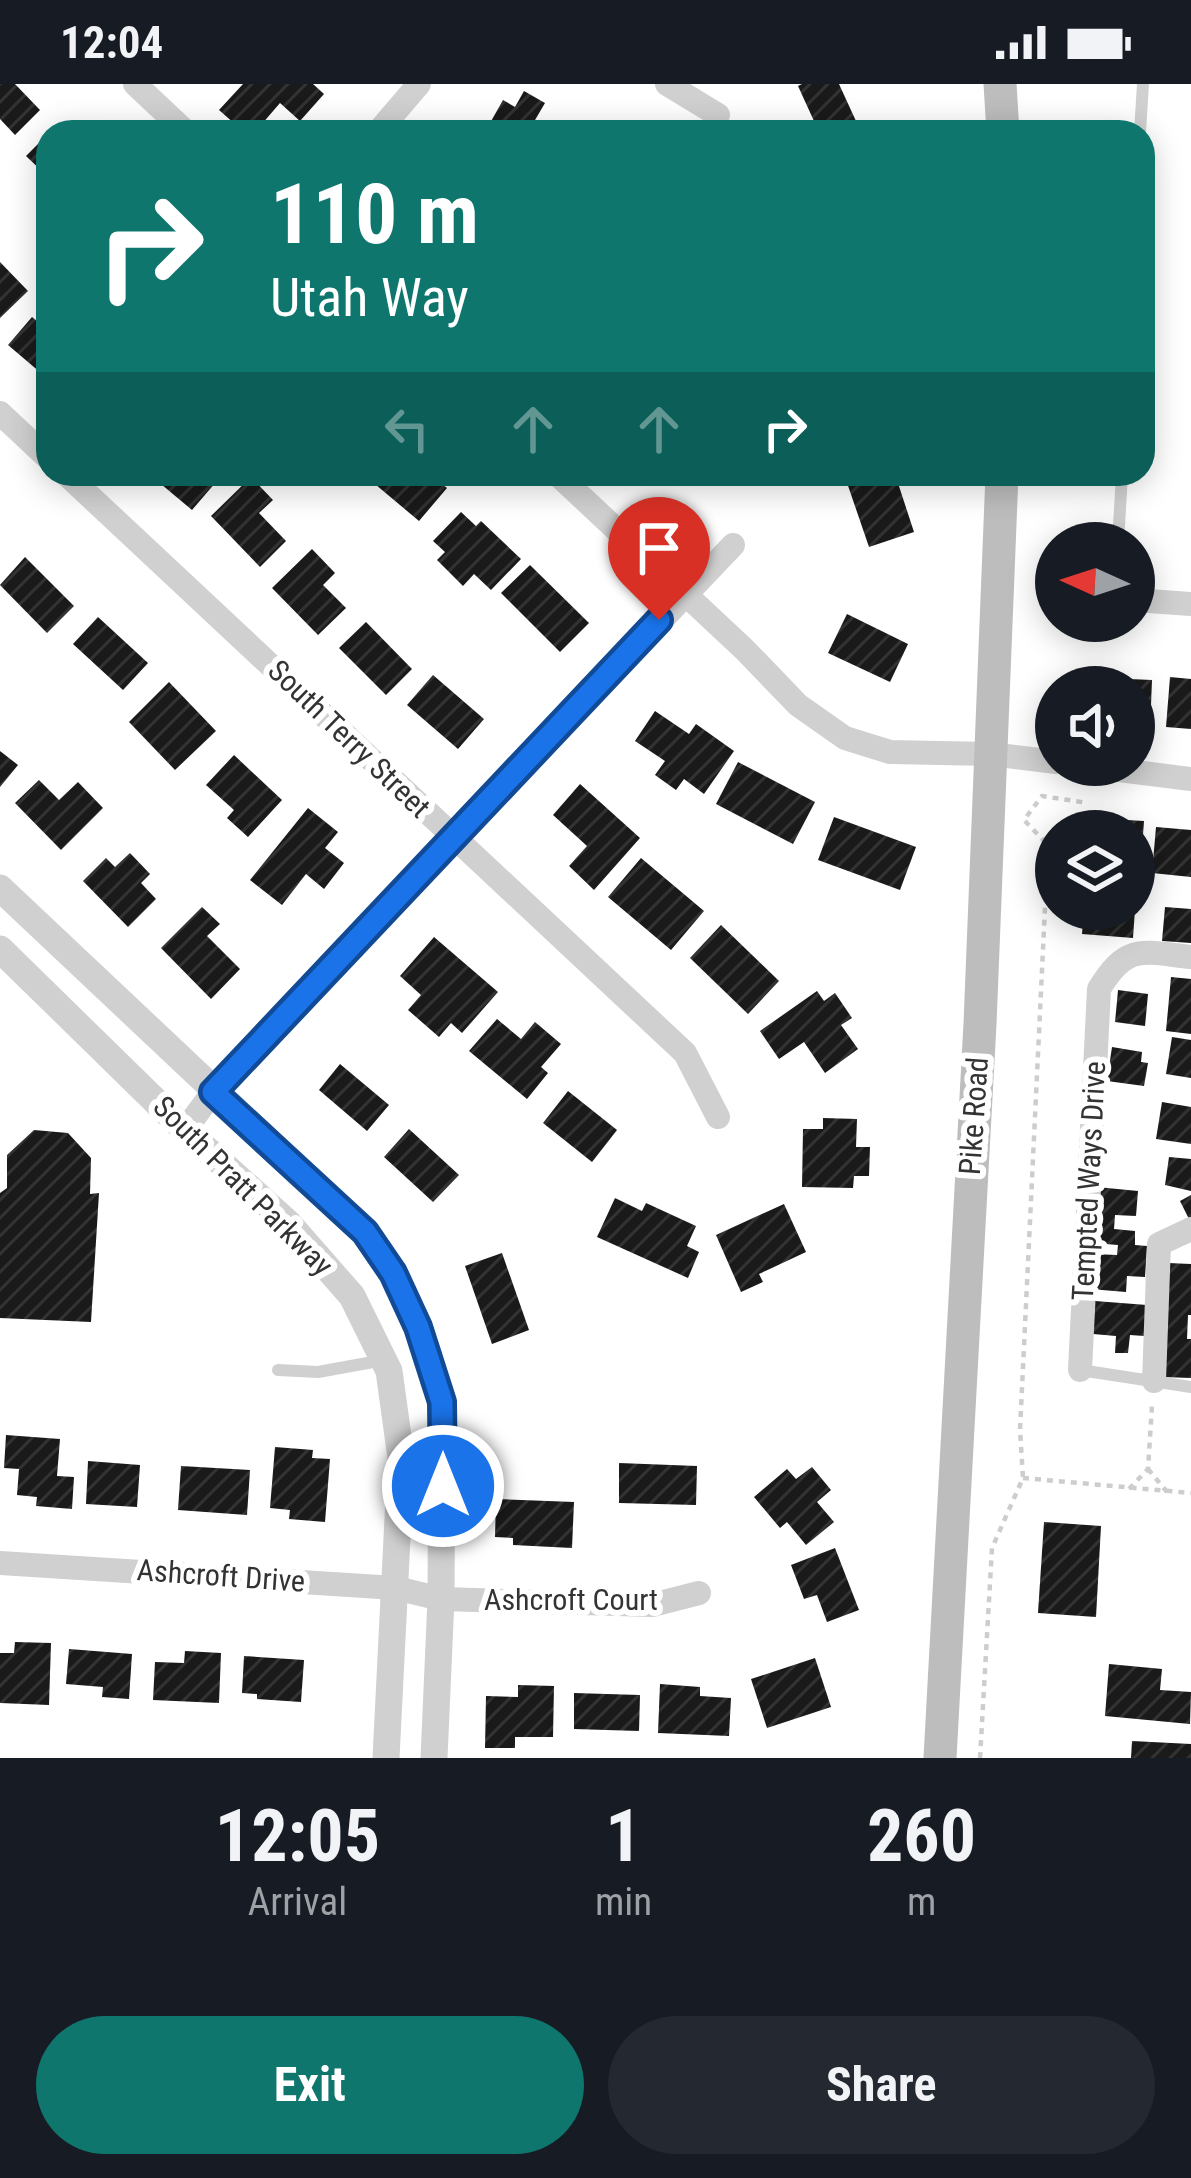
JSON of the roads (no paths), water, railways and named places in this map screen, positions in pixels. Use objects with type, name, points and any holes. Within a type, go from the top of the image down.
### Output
[{"type":"main road","points":[[1000,84],[1002,120]]},
{"type":"main road","name":"Pike Road","points":[[940,1758],[1002,486]]},
{"type":"street","points":[[135,84],[173,120]]},
{"type":"street","points":[[388,120],[419,84]]},
{"type":"street","points":[[667,84],[718,115]]},
{"type":"street","points":[[0,413],[36,447]]},
{"type":"street","name":"South Terry Street","points":[[79,486],[685,1053],[718,1117]]},
{"type":"street","points":[[570,486],[798,704],[845,738],[890,752],[1035,759]]},
{"type":"street","points":[[185,1130],[213,1092],[733,545]]},
{"type":"street","points":[[1155,601],[1191,604]]},
{"type":"street","points":[[1155,774],[1191,778]]},
{"type":"street","name":"South Pratt Parkway","points":[[0,888],[365,1232],[393,1273],[418,1327],[442,1402],[434,1758]]},
{"type":"street","name":"South Pratt Parkway","points":[[0,950],[288,1223],[352,1296],[384,1360],[400,1458],[386,1758]]},
{"type":"street","name":"Tempted Ways Drive","points":[[1080,1370],[1099,989],[1114,964],[1135,951],[1191,957]]},
{"type":"street","points":[[1154,1381],[1159,1244],[1191,1229]]},
{"type":"street","name":"Ashcroft Drive","points":[[0,1563],[396,1588],[441,1599]]},
{"type":"street","name":"Ashcroft Court","points":[[441,1599],[652,1605],[699,1593]]},
{"type":"lane","points":[[1141,120],[1143,84]]},
{"type":"lane","points":[[1119,522],[1121,486]]},
{"type":"lane","points":[[278,1370],[318,1372],[384,1360]]},
{"type":"lane","name":"Tempted Ways Drive","points":[[1080,1370],[1191,1387]]}]
